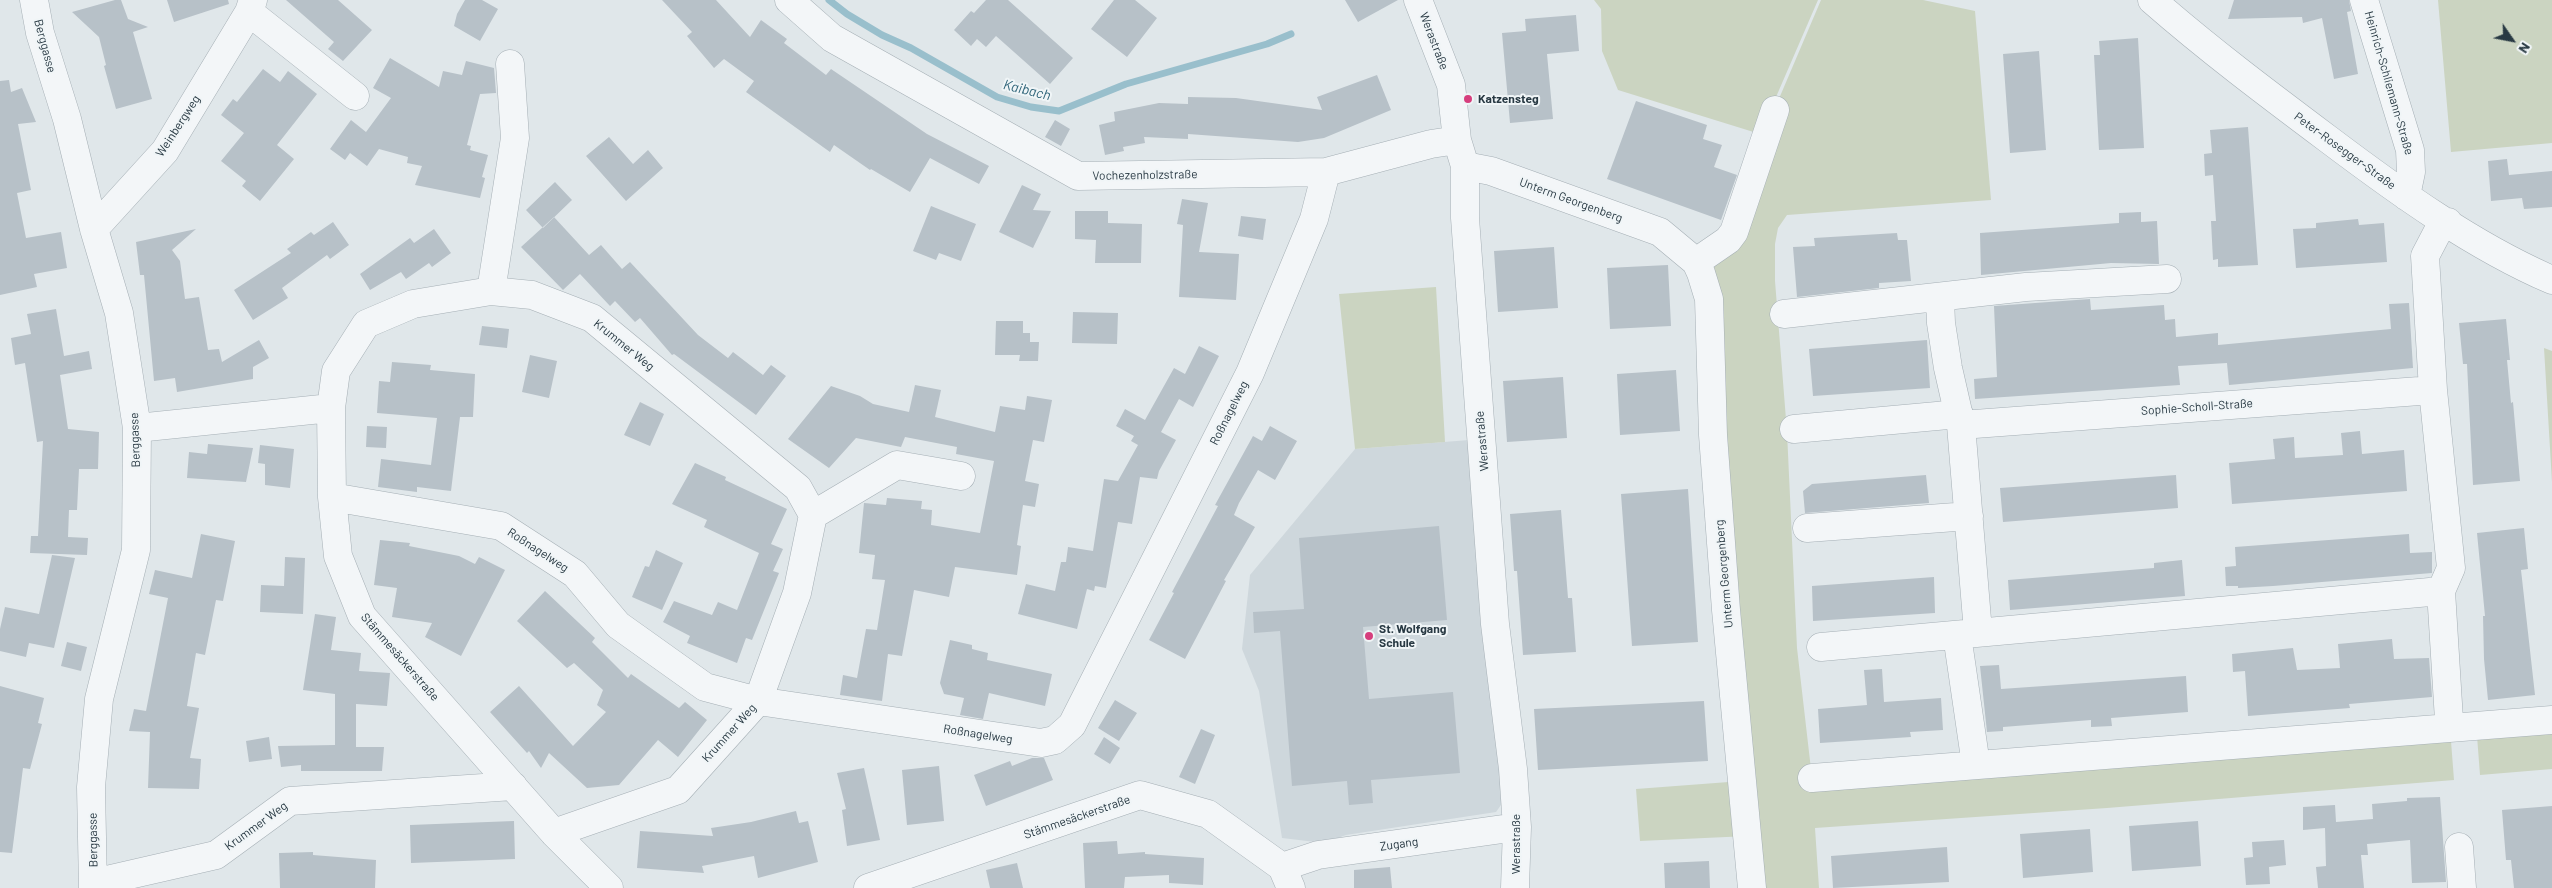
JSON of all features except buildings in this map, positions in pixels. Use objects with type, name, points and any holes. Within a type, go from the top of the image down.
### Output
[{"type":"street","name":"Berggasse","points":[[34,0],[40,33],[67,119],[94,229],[119,313],[137,428],[136,550],[98,709],[91,786],[94,886]]},
{"type":"street","name":"Vochezenholzstraße","points":[[789,0],[832,38],[1078,176],[1326,172],[1431,144],[1457,140]]},
{"type":"street","name":"Werastraße","points":[[1418,0],[1451,84],[1457,140],[1465,166],[1465,218],[1495,624],[1513,769],[1517,827],[1515,888]]},
{"type":"street","name":"Peter-Rosegger-Straße","points":[[2152,0],[2258,87],[2406,196],[2525,268],[2552,280]]},
{"type":"street","name":"Heinrich-Schliemann-Straße","points":[[2364,0],[2410,150],[2411,172],[2406,196]]},
{"type":"street","name":"Weinbergweg","points":[[94,229],[164,151],[251,6],[355,96]]},
{"type":"street","points":[[491,290],[515,138],[510,64]]},
{"type":"street","points":[[1696,262],[1728,240],[1734,232],[1775,110]]},
{"type":"street","name":"Unterm Georgenberg","points":[[1465,166],[1491,171],[1660,232],[1696,262],[1709,299],[1713,435],[1752,888]]},
{"type":"street","name":"Roßnagelweg","points":[[332,497],[501,526],[576,574],[618,625],[705,687],[758,701],[1041,743],[1055,740],[1072,725],[1250,373],[1314,219],[1326,172]]},
{"type":"street","points":[[2448,222],[2437,233],[2425,256],[2433,390],[2451,568],[2441,591],[2449,720]]},
{"type":"street","points":[[1784,314],[1889,300],[1940,298],[2026,287],[2167,279]]},
{"type":"street","name":"Stämmesäckerstraße","points":[[491,290],[413,304],[366,324],[336,370],[331,408],[332,497],[338,556],[362,616],[554,833],[609,888]]},
{"type":"street","name":"Krummer Weg","points":[[491,290],[532,295],[592,318],[798,488],[813,515],[797,593],[758,701],[678,790],[554,833]]},
{"type":"street","points":[[1940,298],[1941,323],[1948,368],[1960,420],[1969,516],[1967,634],[1976,765]]},
{"type":"street","name":"Sophie-Scholl-Straße","points":[[1794,428],[1960,420],[2433,390]]},
{"type":"street","points":[[137,428],[331,408]]},
{"type":"street","points":[[813,515],[897,466],[961,476]]},
{"type":"street","points":[[1807,528],[1969,516]]},
{"type":"street","points":[[1820,647],[2441,591]]},
{"type":"street","points":[[1812,778],[2552,720]]},
{"type":"street","name":"Krummer Weg","points":[[94,886],[216,855],[290,801],[513,786]]},
{"type":"street","name":"Stämmesäckerstraße","points":[[868,888],[1140,795],[1208,814],[1286,878]]},
{"type":"street","name":"Zugang","points":[[1286,878],[1318,854],[1517,827]]},
{"type":"street","points":[[2459,847],[2462,888]]},
{"type":"shaded area","name":"St. Wolfgang Schule","points":[[1482,439],[1506,798],[1496,812],[1346,835],[1324,843],[1282,838],[1259,691],[1242,649],[1250,575],[1355,449]]},
{"type":"green space","points":[[1594,0],[1818,0],[1760,134],[1618,90],[1602,51],[1601,9]]},
{"type":"green space","points":[[1821,0],[1923,0],[1975,11],[1991,200],[1787,215],[1778,228],[1775,244],[1775,281],[1787,432],[1797,648],[1812,778],[2450,728],[2454,780],[2107,808],[1815,828],[1819,888],[1752,888],[1748,836],[1640,841],[1636,789],[1742,781],[1709,299],[1715,249]]},
{"type":"green space","points":[[2438,0],[2552,0],[2552,143],[2451,152]]},
{"type":"green space","points":[[1436,287],[1445,442],[1355,449],[1339,294]]},
{"type":"green space","points":[[2544,348],[2552,351],[2552,482]]},
{"type":"green space","points":[[2552,731],[2552,769],[2480,775],[2477,736]]},
{"type":"waterway","name":"Kaibach","points":[[829,0],[847,14],[882,35],[911,48],[997,97],[1031,107],[1059,111],[1126,84],[1267,44],[1291,34]]},
{"type":"place","name":"Katzensteg","points":[[1468,99]]},
{"type":"place","name":"St. Wolfgang Schule","points":[[1369,636]]}]
